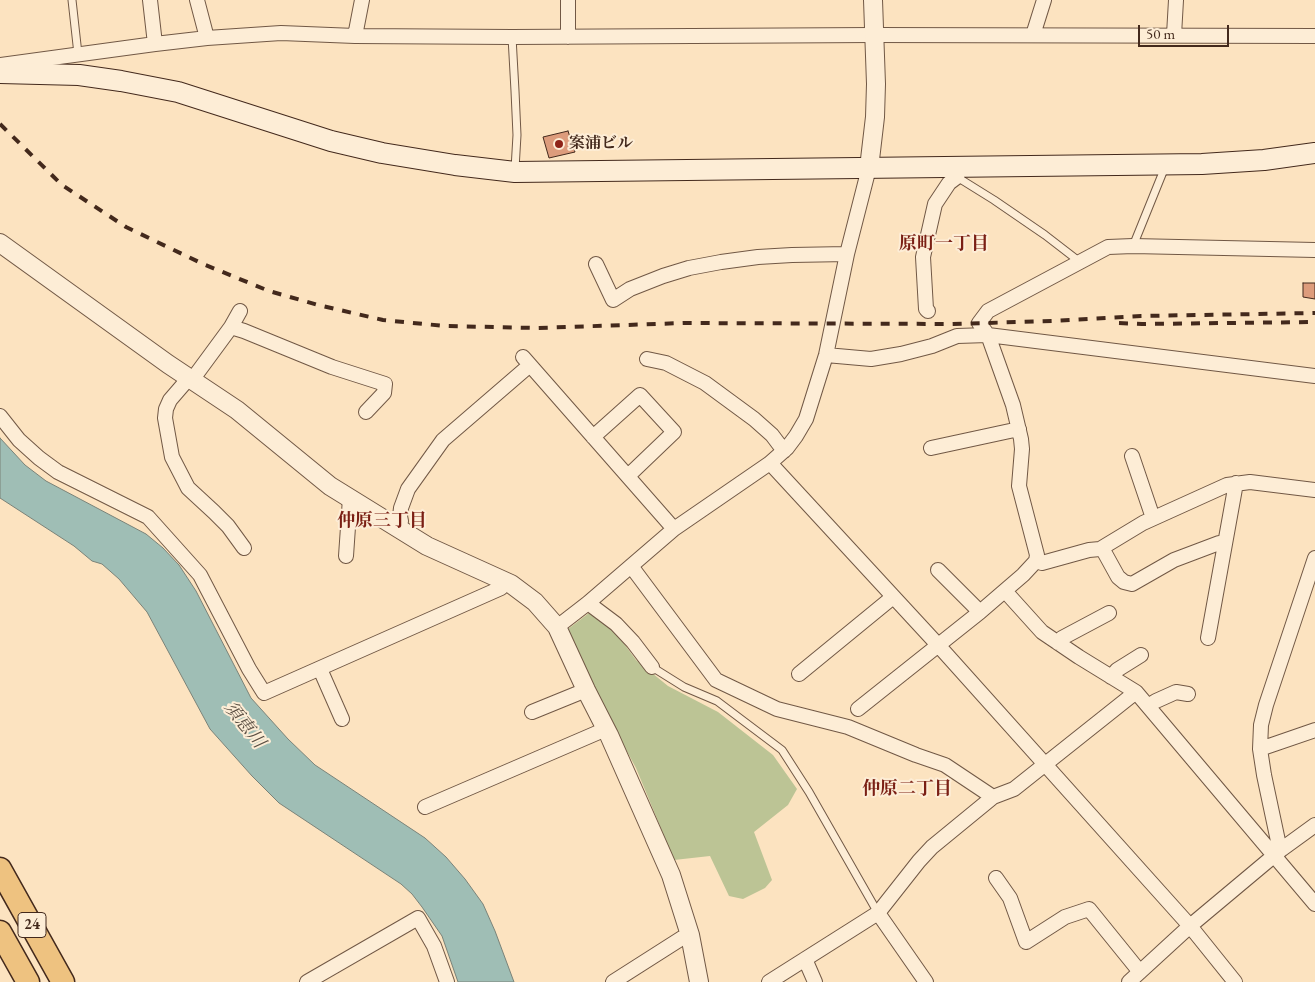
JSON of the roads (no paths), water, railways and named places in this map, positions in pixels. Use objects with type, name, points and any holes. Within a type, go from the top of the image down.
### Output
[{"type":"main road","points":[[0,73],[79,75],[121,81],[178,92],[331,141],[382,153],[446,164],[515,172],[869,168],[957,172],[1080,166],[1202,164],[1264,160],[1315,153]]},
{"type":"main road","name":"24","points":[[0,869],[63,982]]},
{"type":"main road","name":"24","points":[[0,932],[28,982]]},
{"type":"street","points":[[150,0],[155,44]]},
{"type":"street","points":[[197,0],[207,38]]},
{"type":"street","points":[[355,36],[362,0]]},
{"type":"street","points":[[568,0],[568,37]]},
{"type":"street","points":[[557,627],[588,603],[674,529],[770,463],[784,451],[796,436],[806,418],[826,355],[847,254],[869,168],[875,117],[876,84],[873,0]]},
{"type":"street","points":[[1032,35],[1044,0]]},
{"type":"street","points":[[1174,36],[1176,0]]},
{"type":"street","points":[[0,65],[207,38],[280,33],[355,36],[512,37],[873,35],[1315,36]]},
{"type":"street","points":[[78,54],[79,75]]},
{"type":"street","points":[[928,311],[926,308],[923,257],[931,217],[934,204],[957,172]]},
{"type":"street","points":[[0,243],[190,379],[237,410],[330,486],[427,546],[511,584],[536,602],[557,627],[606,729],[670,875],[690,935],[699,982]]},
{"type":"street","points":[[858,709],[980,612],[1023,575],[1036,561],[1037,555],[1019,486],[1022,449],[1019,428],[1013,405],[988,335],[979,323],[988,311],[1108,247],[1315,250]]},
{"type":"street","points":[[596,264],[613,300],[630,289],[689,268],[758,257],[847,254]]},
{"type":"street","points":[[240,311],[231,327],[190,379],[170,400],[165,418],[172,457],[188,488],[228,526],[244,548]]},
{"type":"street","points":[[231,327],[332,367],[384,384],[384,393],[366,412]]},
{"type":"street","points":[[826,355],[871,359],[932,346],[957,336],[988,335],[1315,377]]},
{"type":"street","points":[[647,359],[666,363],[705,383],[754,419],[772,435],[784,451]]},
{"type":"street","points":[[398,528],[401,521],[401,508],[408,489],[443,440],[526,361],[674,529]]},
{"type":"street","points":[[593,437],[640,395],[674,432],[628,476]]},
{"type":"street","points":[[0,416],[19,440],[58,472],[148,517],[200,575],[249,669],[264,693],[501,588],[506,582]]},
{"type":"street","points":[[931,448],[1019,428]]},
{"type":"street","points":[[1132,456],[1153,518]]},
{"type":"street","points":[[770,463],[1190,926],[1235,982]]},
{"type":"street","points":[[1036,561],[1042,562],[1102,548],[1143,523],[1227,484],[1250,482],[1315,490]]},
{"type":"street","points":[[1208,638],[1236,483]]},
{"type":"street","points":[[346,556],[350,498]]},
{"type":"street","points":[[1102,548],[1118,577],[1124,582],[1132,584],[1174,560],[1219,543],[1225,544]]},
{"type":"street","points":[[1278,853],[1278,841],[1260,749],[1261,725],[1266,705],[1310,588],[1315,558]]},
{"type":"street","points":[[631,566],[716,680],[777,709],[848,727],[945,765],[993,797]]},
{"type":"street","points":[[938,570],[980,612]]},
{"type":"street","points":[[1005,591],[1042,632],[1136,692],[1278,853],[1315,904]]},
{"type":"street","points":[[799,674],[893,597]]},
{"type":"street","points":[[588,603],[616,624],[652,667]]},
{"type":"street","points":[[1058,643],[1062,638],[1109,613]]},
{"type":"street","points":[[1111,677],[1117,670],[1141,655]]},
{"type":"street","points":[[320,669],[342,719]]},
{"type":"street","points":[[532,712],[586,690]]},
{"type":"street","points":[[769,982],[878,913],[932,847],[993,797],[1014,789],[1136,692]]},
{"type":"street","points":[[1148,706],[1176,692],[1188,694]]},
{"type":"street","points":[[425,807],[606,729]]},
{"type":"street","points":[[1260,749],[1315,730]]},
{"type":"street","points":[[1129,982],[1190,926],[1315,825]]},
{"type":"street","points":[[996,878],[1010,898],[1026,942],[1065,917],[1089,909],[1140,972]]},
{"type":"street","points":[[878,913],[926,982]]},
{"type":"street","points":[[307,982],[418,918],[434,946],[447,982]]},
{"type":"street","points":[[613,982],[682,938],[690,935]]},
{"type":"street","points":[[805,959],[815,982]]},
{"type":"lane","points":[[72,0],[78,54]]},
{"type":"lane","points":[[512,37],[516,117],[515,172]]},
{"type":"lane","points":[[1133,246],[1166,164]]},
{"type":"lane","points":[[957,172],[1080,262]]},
{"type":"lane","points":[[652,667],[684,686],[717,701],[782,750],[809,792],[878,913]]},
{"type":"water","name":"須恵川","points":[[0,438],[25,465],[46,481],[146,534],[163,548],[179,565],[196,591],[251,698],[288,739],[315,765],[425,838],[446,857],[465,879],[483,904],[514,982],[458,982],[442,936],[412,894],[401,884],[279,803],[252,776],[210,729],[147,612],[119,579],[102,564],[92,561],[74,546],[0,498]]},
{"type":"railway","points":[[0,124],[62,185],[126,227],[203,264],[269,291],[383,320],[445,326],[538,328],[684,323],[950,324],[1141,316],[1315,313]]},
{"type":"railway","points":[[1119,323],[1315,322]]},
{"type":"place","name":"案浦ビル","points":[[559,144]]},
{"type":"district","name":"原町一丁目","points":[[944,244]]},
{"type":"district","name":"仲原三丁目","points":[[382,521]]},
{"type":"district","name":"仲原二丁目","points":[[907,789]]}]
